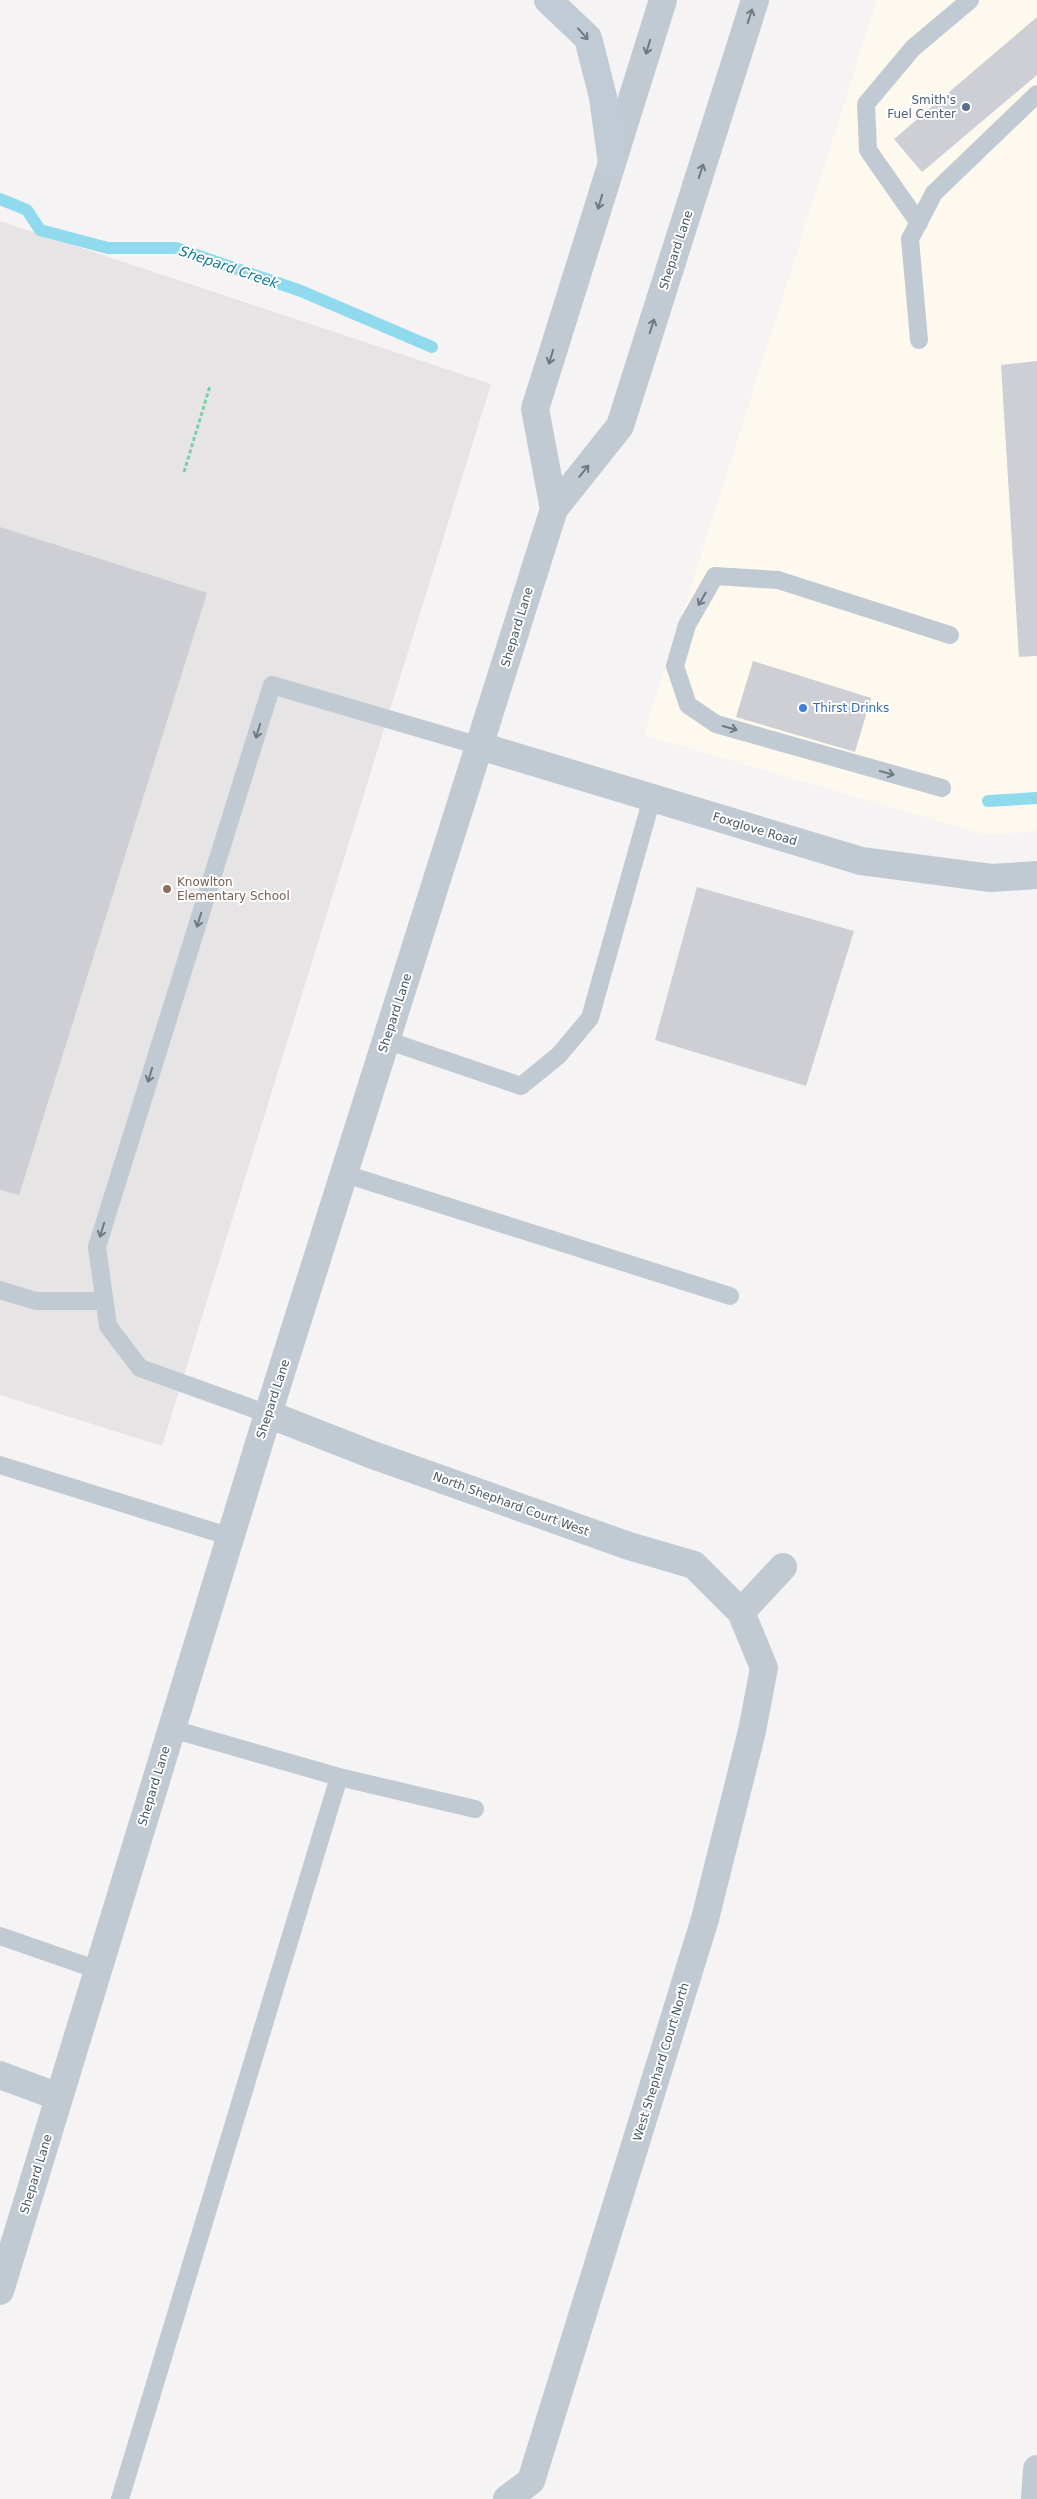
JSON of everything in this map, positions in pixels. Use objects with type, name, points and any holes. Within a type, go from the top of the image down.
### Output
[{"type":"main road","points":[[548,0],[588,38],[603,97],[612,163]]},
{"type":"street","name":"Shepard Lane","points":[[554,509],[535,409],[663,0]]},
{"type":"street","name":"Shepard Lane","points":[[0,2291],[268,1414],[554,509],[620,426],[755,0]]},
{"type":"street","name":"Foxglove Road","points":[[480,746],[861,861],[992,878],[1037,875]]},
{"type":"street","name":"North Shephard Court West","points":[[268,1414],[416,1470],[629,1546],[694,1565],[741,1612]]},
{"type":"street","points":[[741,1612],[783,1567]]},
{"type":"street","name":"West Shephard Court North","points":[[507,2499],[531,2481],[705,1919],[752,1731],[764,1668],[741,1612]]},
{"type":"street","points":[[0,2075],[59,2097]]},
{"type":"street","points":[[1035,2499],[1037,2469]]},
{"type":"lane","points":[[918,223],[868,150],[866,104],[913,48],[970,0]]},
{"type":"lane","points":[[919,340],[910,239],[934,193],[1037,94]]},
{"type":"lane","points":[[942,788],[716,724],[688,705],[675,666],[687,625],[715,576],[778,580],[950,635]]},
{"type":"lane","points":[[268,1414],[140,1368],[108,1326],[97,1247],[272,685],[480,746]]},
{"type":"lane","points":[[386,1040],[521,1086],[559,1055],[590,1018],[652,798]]},
{"type":"lane","points":[[345,1174],[730,1296]]},
{"type":"lane","points":[[0,1290],[36,1301],[104,1301]]},
{"type":"lane","points":[[0,1465],[231,1537]]},
{"type":"lane","points":[[172,1729],[339,1776],[475,1809]]},
{"type":"lane","points":[[120,2499],[339,1776]]},
{"type":"lane","points":[[0,1936],[98,1970]]},
{"type":"path","points":[[184,472],[210,386]]},
{"type":"shaded area","points":[[877,0],[1037,0],[1037,831],[986,835],[644,735]]},
{"type":"shaded area","name":"Knowlton Elementary School","points":[[0,221],[491,384],[162,1446],[0,1395]]},
{"type":"building","name":"Smith's Fuel Center","points":[[1037,17],[1037,75],[922,172],[894,139]]},
{"type":"building","points":[[1037,361],[1037,656],[1019,657],[1001,365]]},
{"type":"building","points":[[0,527],[207,593],[19,1195],[0,1190]]},
{"type":"building","name":"Thirst Drinks","points":[[753,661],[871,698],[855,752],[736,717]]},
{"type":"building","points":[[697,887],[854,931],[806,1086],[655,1040]]},
{"type":"waterway","name":"Shepard Creek","points":[[0,199],[27,210],[40,230],[108,248],[176,248],[301,291],[432,347]]},
{"type":"waterway","name":"Shepard Creek","points":[[988,801],[1037,798]]},
{"type":"place","name":"Smith's Fuel Center","points":[[966,107]]},
{"type":"place","name":"Thirst Drinks","points":[[803,708]]},
{"type":"place","name":"Knowlton Elementary School","points":[[167,889]]}]
